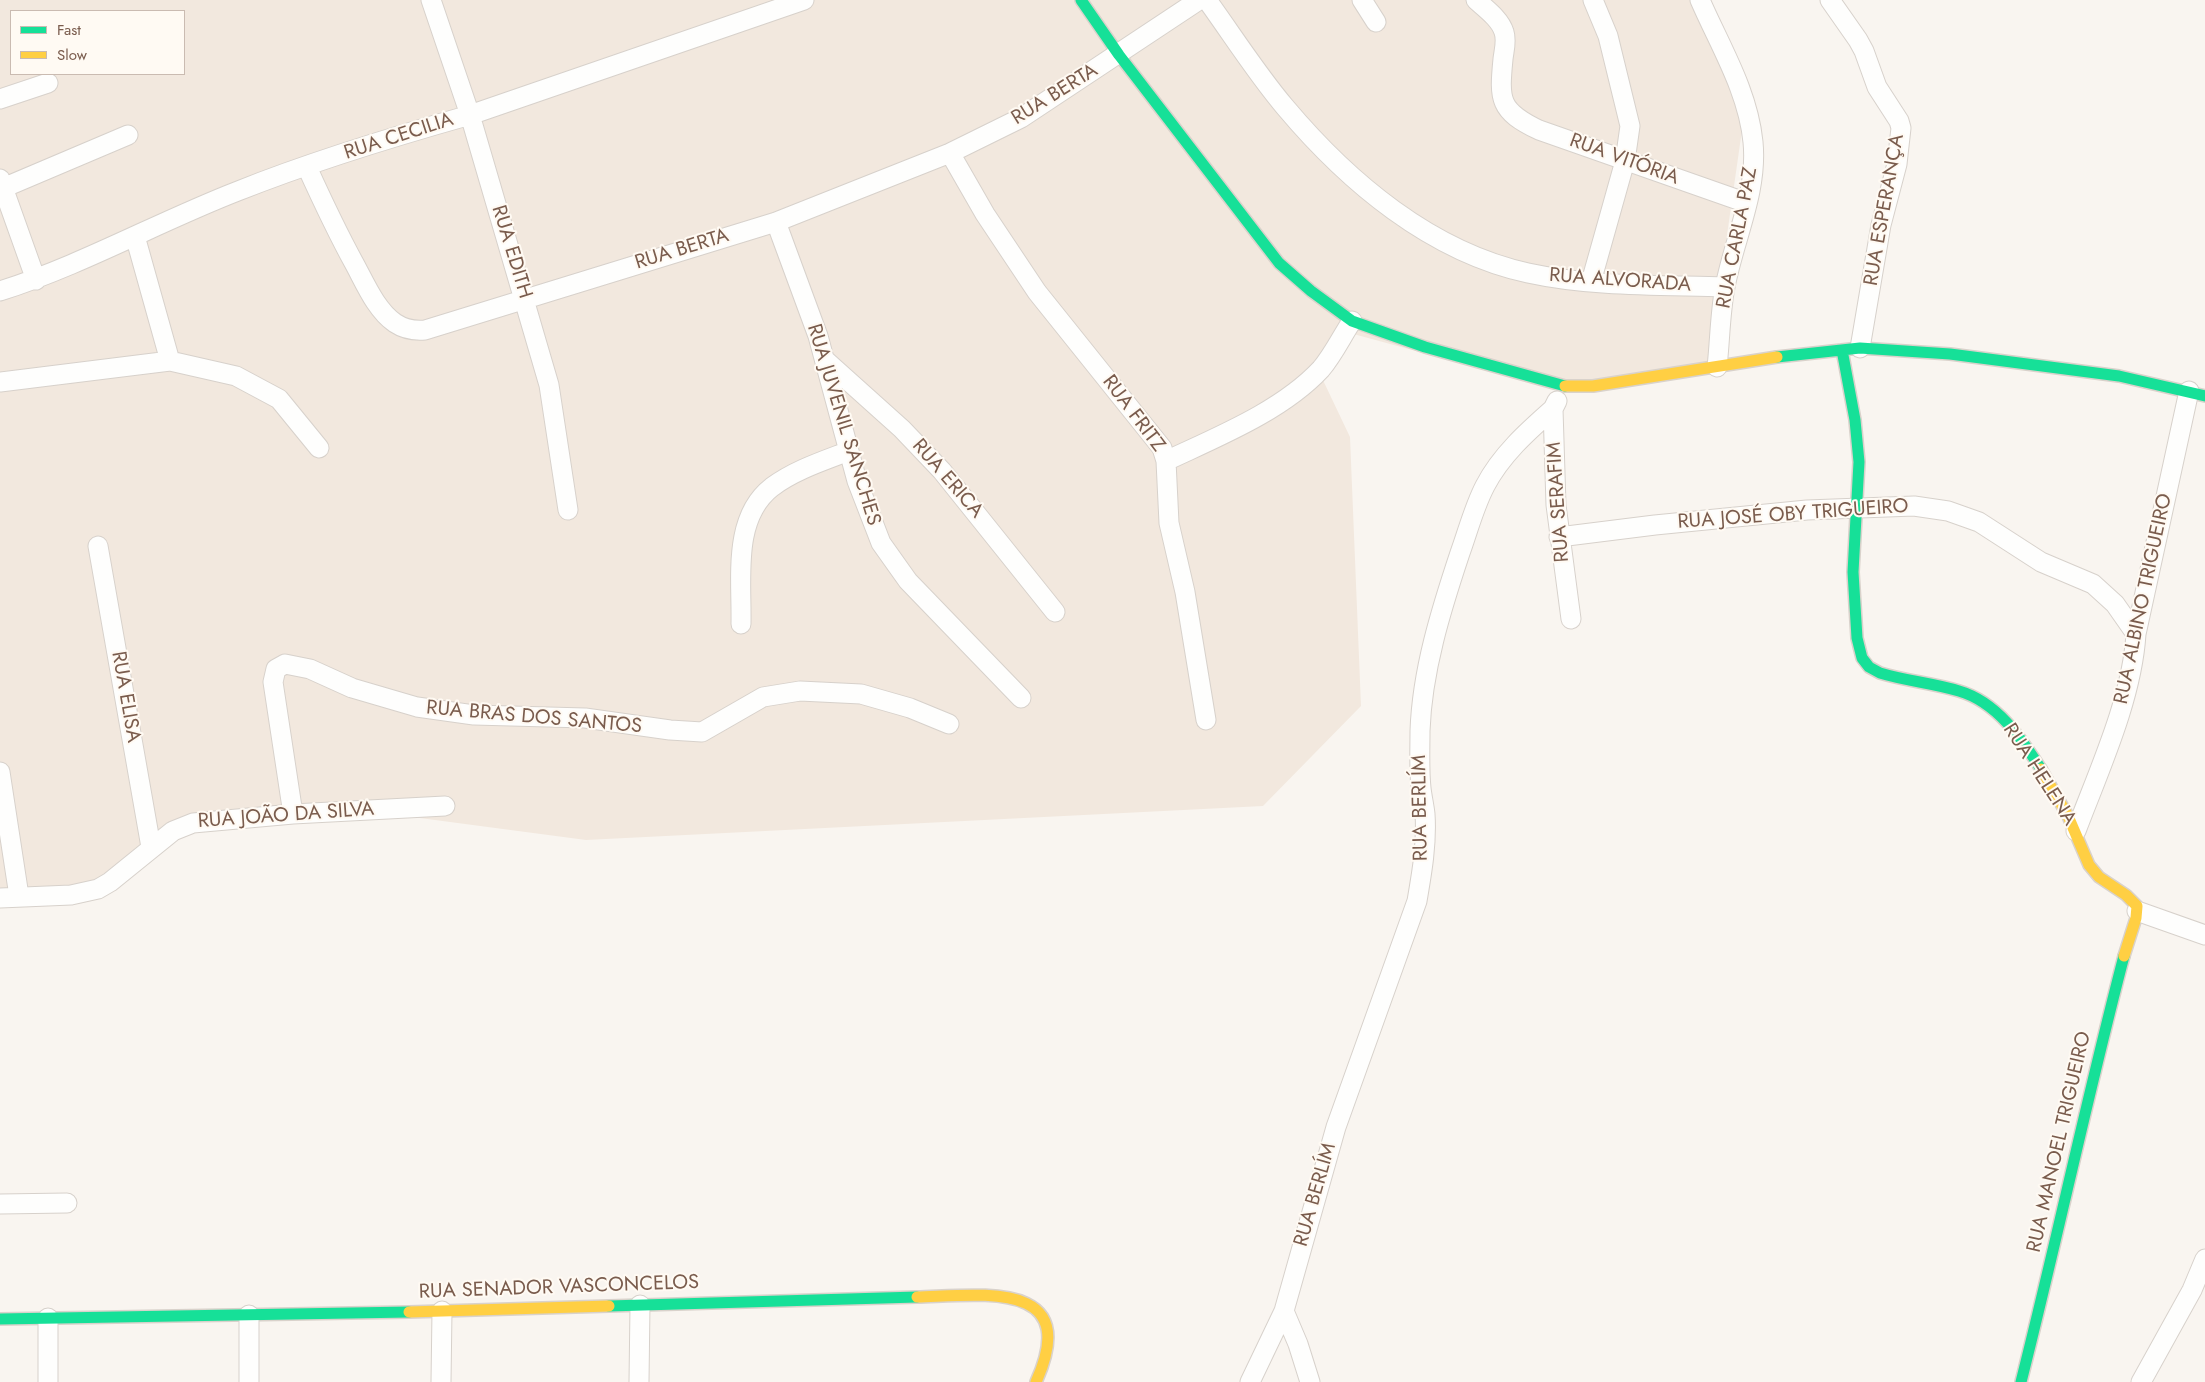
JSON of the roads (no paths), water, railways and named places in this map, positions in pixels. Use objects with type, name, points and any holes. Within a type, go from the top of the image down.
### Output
[{"type":"street","name":"RUA EDITH","points":[[431,0],[470,115],[549,385],[568,510]]},
{"type":"street","name":"RUA CECILIA","points":[[0,291],[36,280],[238,191],[470,115],[804,0]]},
{"type":"street","points":[[1081,0],[1119,55],[1279,263],[1311,291],[1352,321],[1426,347],[1564,386],[1593,386],[1764,358],[1851,349],[1950,354],[2119,376],[2197,393]]},
{"type":"street","name":"RUA BERTA","points":[[307,167],[332,224],[380,308],[395,323],[407,329],[424,330],[776,222],[950,153],[1021,118],[1119,55],[1199,0]]},
{"type":"street","name":"RUA ALVORADA","points":[[1207,0],[1284,107],[1368,192],[1448,244],[1492,262],[1528,273],[1591,282],[1725,287]]},
{"type":"street","points":[[1362,0],[1376,22]]},
{"type":"street","name":"RUA VITÓRIA","points":[[1476,0],[1504,30],[1506,42],[1501,87],[1502,97],[1506,108],[1523,122],[1539,130],[1747,203]]},
{"type":"street","points":[[1591,282],[1625,161],[1630,126],[1608,36],[1594,0]]},
{"type":"street","name":"RUA CARLA PAZ","points":[[1700,0],[1743,95],[1754,165],[1747,203],[1725,287],[1717,367]]},
{"type":"street","name":"RUA ESPERANÇA","points":[[1830,0],[1861,46],[1877,87],[1901,128],[1897,164],[1851,349]]},
{"type":"street","points":[[0,99],[48,83]]},
{"type":"street","points":[[36,280],[2,184],[128,136]]},
{"type":"street","name":"RUA FRITZ","points":[[950,153],[985,214],[1038,292],[1162,448],[1166,461],[1169,523],[1185,592],[1206,720]]},
{"type":"street","name":"RUA JUVENIL SANCHES","points":[[776,222],[818,336],[849,451],[876,534],[887,555],[908,581],[1021,698]]},
{"type":"street","points":[[135,236],[170,361]]},
{"type":"street","points":[[1166,461],[1230,430],[1296,391],[1321,369],[1352,321]]},
{"type":"street","points":[[1851,349],[1859,462],[1856,508]]},
{"type":"street","name":"RUA ERICA","points":[[824,358],[902,429],[942,471],[1055,612]]},
{"type":"street","points":[[0,382],[170,361],[236,376],[279,399],[319,448]]},
{"type":"street","name":"RUA SERAFIM","points":[[1564,386],[1553,409],[1559,537],[1571,619]]},
{"type":"street","name":"RUA ALBINO TRIGUEIRO","points":[[2076,831],[2126,690],[2135,654],[2136,634],[2197,393]]},
{"type":"street","name":"RUA BERLÍM","points":[[1250,1382],[1284,1311],[1336,1127],[1417,901],[1423,870],[1425,839],[1425,814],[1421,788],[1420,759],[1422,705],[1427,673],[1451,581],[1486,484],[1509,452],[1553,409]]},
{"type":"street","points":[[741,624],[742,545],[744,531],[756,503],[765,493],[786,478],[849,451]]},
{"type":"street","name":"RUA JOSÉ OBY TRIGUEIRO","points":[[1559,537],[1655,525],[1807,510],[1914,506],[1948,511],[1979,522],[2041,562],[2093,584],[2116,604],[2136,634]]},
{"type":"street","name":"RUA HELENA","points":[[1856,508],[1853,574],[1858,638],[1862,658],[1868,666],[1881,674],[1897,679],[1942,685],[1963,691],[1995,710],[2026,747],[2076,831],[2089,866],[2108,883],[2130,898],[2137,906],[2138,912]]},
{"type":"street","name":"RUA ELISA","points":[[98,546],[152,847]]},
{"type":"street","name":"RUA BRAS DOS SANTOS","points":[[293,814],[273,682],[276,669],[285,664],[310,669],[352,688],[417,708],[474,715],[585,718],[670,730],[702,732],[763,697],[800,691],[861,694],[910,708],[949,724]]},
{"type":"street","points":[[0,772],[19,896]]},
{"type":"street","name":"RUA JOÃO DA SILVA","points":[[0,898],[71,895],[98,889],[110,882],[152,847],[183,825],[293,814],[445,806]]},
{"type":"street","points":[[2138,912],[2205,936]]},
{"type":"street","name":"RUA MANOEL TRIGUEIRO","points":[[2021,1382],[2051,1265],[2103,1037],[2138,912]]},
{"type":"street","points":[[0,1204],[67,1203]]},
{"type":"street","points":[[2141,1382],[2183,1307],[2205,1259]]},
{"type":"street","name":"RUA SENADOR VASCONCELOS","points":[[0,1319],[442,1311],[946,1295],[1012,1298],[1036,1309],[1047,1320],[1049,1338],[1036,1382]]},
{"type":"street","points":[[639,1382],[640,1304]]},
{"type":"street","points":[[442,1311],[442,1382]]},
{"type":"street","points":[[1284,1311],[1298,1344],[1310,1382]]},
{"type":"street","points":[[248,1382],[250,1315]]},
{"type":"street","points":[[48,1318],[48,1382]]}]
